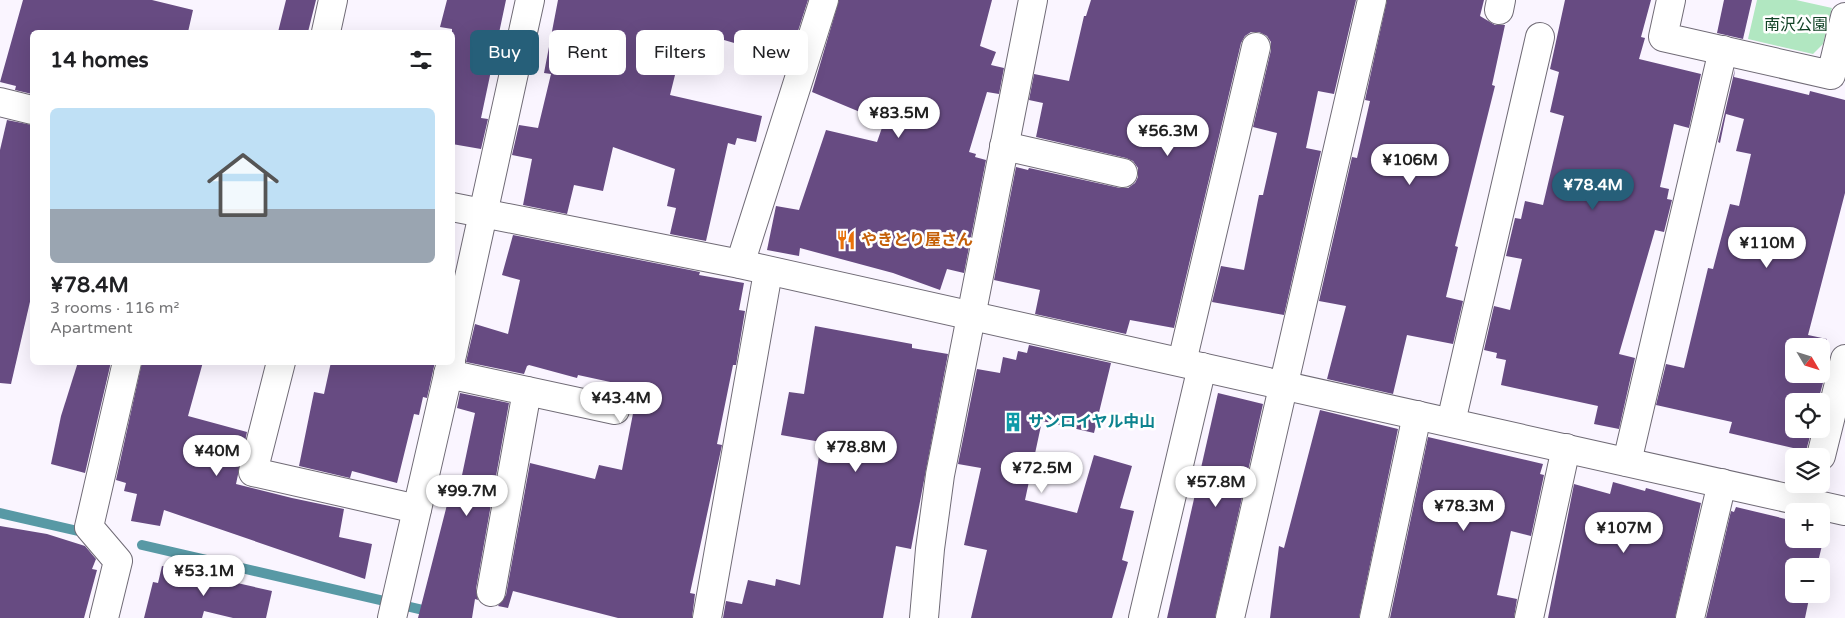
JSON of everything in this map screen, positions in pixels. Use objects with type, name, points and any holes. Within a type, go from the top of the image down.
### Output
[{"type":"street","points":[[326,30],[333,0]]},
{"type":"street","points":[[455,346],[485,215],[530,0]]},
{"type":"street","points":[[740,264],[824,0]]},
{"type":"street","points":[[924,618],[930,549],[940,475],[1033,0]]},
{"type":"street","points":[[1230,618],[1372,0]]},
{"type":"street","points":[[1671,0],[1663,37],[1831,75],[1845,17]]},
{"type":"street","points":[[1451,422],[1540,37]]},
{"type":"street","points":[[1143,618],[1256,47]]},
{"type":"street","points":[[1627,462],[1723,50]]},
{"type":"street","points":[[0,102],[30,110]]},
{"type":"street","points":[[1004,146],[1123,173]]},
{"type":"street","points":[[455,208],[740,264],[768,272],[972,315],[1722,483],[1785,490]]},
{"type":"street","points":[[707,618],[768,272]]},
{"type":"street","points":[[1823,448],[1845,359]]},
{"type":"street","points":[[104,618],[118,561],[89,527],[126,365]]},
{"type":"street","points":[[280,365],[253,472],[417,510]]},
{"type":"street","points":[[392,618],[451,365]]},
{"type":"street","points":[[454,365],[527,391],[615,410]]},
{"type":"street","points":[[491,592],[527,391]]},
{"type":"street","points":[[1374,618],[1417,415]]},
{"type":"street","points":[[1529,618],[1566,448]]},
{"type":"street","points":[[1690,618],[1722,483]]},
{"type":"street","points":[[1812,493],[1845,511]]},
{"type":"green space","name":"南沢公園","points":[[1757,0],[1796,0],[1832,8],[1823,44],[1813,54],[1748,39]]},
{"type":"building","points":[[23,0],[152,0],[193,10],[188,30],[30,30],[30,94],[15,90],[16,86],[0,82]]},
{"type":"building","points":[[286,0],[316,0],[308,30],[278,30]]},
{"type":"building","points":[[447,0],[506,0],[500,30],[470,30],[470,75],[490,75],[481,118],[488,119],[481,149],[455,145],[455,30],[440,27]]},
{"type":"building","points":[[558,0],[808,0],[798,30],[734,30],[734,43],[724,40],[724,30],[636,30],[636,75],[675,75],[670,95],[762,116],[756,142],[737,138],[735,145],[728,143],[706,241],[670,234],[676,208],[667,206],[675,169],[613,147],[603,191],[574,185],[567,214],[523,205],[532,159],[512,155],[519,125],[538,128],[551,75],[626,75],[626,30],[552,30]]},
{"type":"building","points":[[839,0],[992,0],[980,46],[996,52],[991,65],[1004,68],[999,94],[987,92],[969,152],[976,154],[975,157],[986,160],[964,273],[947,269],[940,290],[893,273],[800,248],[799,256],[767,250],[776,206],[799,210],[826,130],[877,142],[884,122],[812,92]]},
{"type":"building","points":[[1091,0],[1356,0],[1334,94],[1318,91],[1306,148],[1321,151],[1284,315],[1212,302],[1221,266],[1244,270],[1259,195],[1263,195],[1277,133],[1253,127],[1271,50],[1271,42],[1267,36],[1259,32],[1251,32],[1245,36],[1241,43],[1174,328],[1130,320],[1126,334],[1035,314],[1040,290],[994,280],[1016,167],[1028,170],[1029,168],[1120,188],[1128,188],[1135,183],[1138,177],[1138,168],[1133,161],[1126,158],[1036,137],[1043,103],[1029,100],[1034,74],[1069,81],[1084,16],[1086,16]]},
{"type":"building","points":[[1387,0],[1484,0],[1480,16],[1495,25],[1505,25],[1492,85],[1495,86],[1455,246],[1458,247],[1446,297],[1463,301],[1453,344],[1407,335],[1393,394],[1327,379],[1346,306],[1319,301],[1352,157],[1357,158],[1370,101],[1365,100]]},
{"type":"building","points":[[1565,0],[1651,0],[1641,37],[1645,38],[1639,59],[1701,74],[1689,128],[1674,124],[1660,187],[1669,189],[1667,199],[1672,200],[1664,232],[1655,230],[1619,354],[1635,358],[1619,429],[1594,424],[1598,406],[1501,385],[1506,360],[1496,358],[1497,353],[1484,350],[1494,306],[1510,310],[1522,259],[1506,256],[1515,218],[1521,219],[1525,201],[1543,205],[1564,116],[1550,112],[1559,72],[1550,69]]},
{"type":"building","points":[[1724,0],[1752,0],[1743,39],[1717,33]]},
{"type":"building","points":[[549,47],[549,74],[544,73]]},
{"type":"building","points":[[1735,69],[1734,77],[1809,95],[1810,91],[1845,100],[1845,193],[1808,335],[1822,338],[1785,338],[1785,383],[1823,383],[1820,393],[1785,393],[1785,438],[1810,438],[1807,448],[1793,448],[1729,433],[1732,422],[1656,405],[1666,364],[1684,368],[1708,268],[1713,269],[1730,204],[1739,206],[1751,154],[1736,151],[1744,119],[1726,114],[1720,143],[1718,142]]},
{"type":"building","points":[[7,120],[30,125],[30,302],[11,384],[0,383],[0,150]]},
{"type":"building","points":[[513,235],[700,272],[699,275],[744,283],[739,310],[745,311],[736,365],[733,365],[717,444],[722,445],[690,593],[695,594],[692,618],[618,618],[513,591],[508,608],[498,606],[506,595],[530,463],[595,479],[599,465],[622,470],[638,388],[578,375],[577,378],[529,365],[524,374],[466,362],[475,324],[508,334],[520,280],[502,275]]},
{"type":"building","points":[[815,326],[912,344],[912,348],[948,354],[911,549],[896,546],[883,618],[723,618],[726,601],[742,604],[748,580],[775,586],[776,579],[800,585],[821,442],[781,435],[789,392],[804,394]]},
{"type":"building","points":[[1029,345],[1111,363],[1094,433],[1042,421],[1025,500],[1077,513],[1094,455],[1132,466],[1120,508],[1134,511],[1122,560],[1128,562],[1112,618],[971,618],[987,550],[964,545],[981,468],[958,464],[977,369],[1000,373],[1003,357],[1016,360],[1018,351],[1027,353]]},
{"type":"building","points":[[77,365],[110,365],[85,473],[51,464],[61,416]]},
{"type":"building","points":[[141,365],[202,365],[188,416],[247,432],[236,484],[344,509],[339,537],[372,544],[365,579],[164,510],[160,526],[131,521],[137,494],[124,491],[126,483],[116,480]]},
{"type":"building","points":[[330,365],[434,365],[427,398],[423,397],[419,415],[414,414],[397,483],[352,471],[350,478],[299,466],[314,392],[324,394]]},
{"type":"building","points":[[460,393],[509,403],[476,589],[478,600],[475,599],[472,618],[418,618],[449,497],[457,499],[475,413],[457,408]]},
{"type":"building","points":[[1218,393],[1263,404],[1215,618],[1167,618]]},
{"type":"building","points":[[1320,410],[1398,429],[1359,618],[1270,618],[1279,546],[1284,548]]},
{"type":"building","points":[[1428,437],[1543,464],[1540,474],[1544,475],[1531,536],[1511,531],[1497,595],[1517,599],[1514,618],[1390,618]]},
{"type":"building","points":[[1613,482],[1645,491],[1646,488],[1701,503],[1675,618],[1548,618],[1574,484],[1610,494]]},
{"type":"building","points":[[1736,507],[1785,519],[1785,548],[1821,548],[1819,558],[1785,558],[1785,603],[1808,603],[1805,618],[1706,618],[1731,511],[1734,512]]},
{"type":"building","points":[[0,526],[47,534],[85,546],[96,559],[92,569],[97,570],[84,618],[0,618]]},
{"type":"building","points":[[162,566],[272,591],[266,618],[233,618],[204,611],[202,618],[144,618],[153,582],[158,583]]},
{"type":"waterway","points":[[0,513],[78,531]]},
{"type":"waterway","points":[[142,545],[458,618]]},
{"type":"place","name":"やきとり屋さん","points":[[846,240]]},
{"type":"place","name":"サンロイヤル中山","points":[[1013,422]]}]
